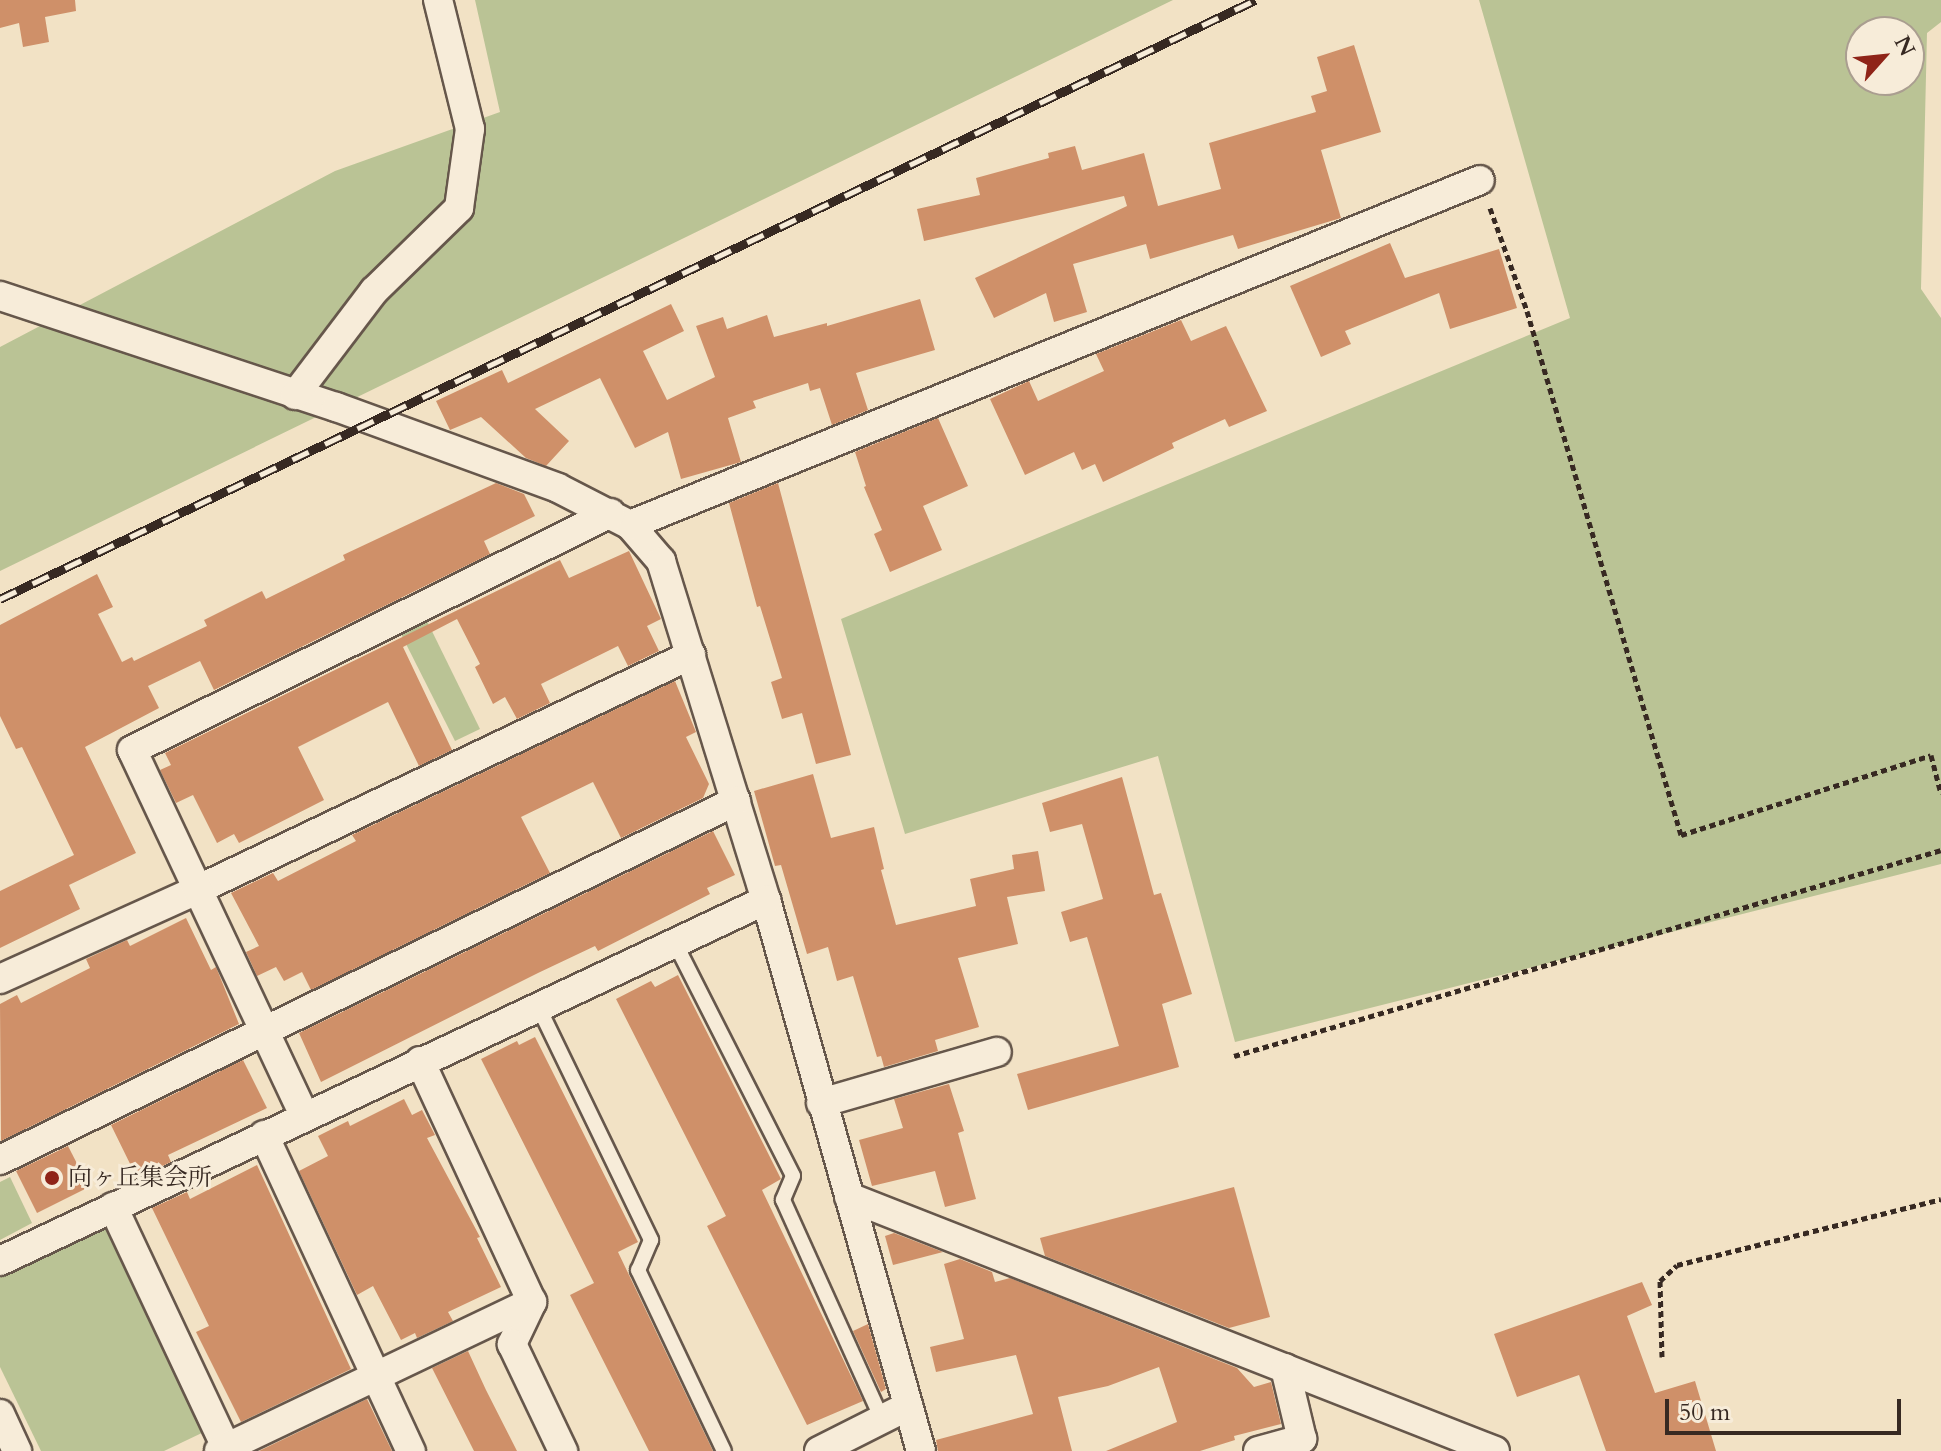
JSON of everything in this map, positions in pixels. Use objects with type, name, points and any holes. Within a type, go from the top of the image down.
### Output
[{"type":"street","points":[[295,395],[374,291],[459,208],[470,129],[438,0]]},
{"type":"street","points":[[304,1115],[132,750],[621,519],[1480,180]]},
{"type":"street","points":[[0,296],[558,488],[621,519],[661,561],[766,900],[921,1451]]},
{"type":"street","points":[[0,979],[199,889],[691,655]]},
{"type":"street","points":[[0,1160],[736,801]]},
{"type":"street","points":[[0,1261],[674,940],[766,900]]},
{"type":"street","points":[[821,1103],[997,1052]]},
{"type":"street","points":[[420,1061],[532,1302]]},
{"type":"street","points":[[264,1135],[411,1451]]},
{"type":"street","points":[[849,1197],[1495,1451]]},
{"type":"street","points":[[113,1207],[225,1450],[532,1302]]},
{"type":"street","points":[[532,1302],[512,1344],[563,1451]]},
{"type":"street","points":[[1258,1451],[1302,1439],[1285,1368]]},
{"type":"street","points":[[819,1451],[908,1406]]},
{"type":"street","points":[[0,1414],[17,1451]]},
{"type":"lane","points":[[674,940],[793,1176],[783,1200],[882,1419]]},
{"type":"lane","points":[[538,1005],[651,1240],[638,1270],[724,1451]]},
{"type":"path","points":[[1480,180],[1527,311],[1681,835],[1931,755],[1941,794]]},
{"type":"path","points":[[1234,1056],[1941,850]]},
{"type":"path","points":[[1662,1357],[1660,1281],[1677,1265],[1941,1199]]},
{"type":"green space","points":[[475,0],[1173,0],[0,571],[0,347],[335,171],[500,112]]},
{"type":"green space","points":[[1479,0],[1941,0],[1941,22],[1927,33],[1921,289],[1941,318],[1941,864],[1235,1042],[1158,756],[905,834],[841,619],[1570,318]]},
{"type":"green space","points":[[426,619],[480,729],[455,741],[400,632]]},
{"type":"green space","points":[[10,1177],[32,1223],[0,1240],[0,1182]]},
{"type":"green space","points":[[105,1223],[206,1431],[164,1451],[41,1451],[0,1367],[0,1274]]},
{"type":"building","points":[[0,0],[75,0],[76,11],[45,17],[49,42],[23,47],[19,23],[0,28]]},
{"type":"building","points":[[1354,45],[1381,132],[1321,150],[1341,218],[1238,249],[1233,235],[1150,259],[1146,244],[1073,264],[1087,312],[1054,322],[1046,293],[994,318],[975,278],[1127,206],[1124,196],[924,241],[917,209],[980,195],[976,178],[1049,158],[1048,153],[1075,146],[1082,170],[1144,153],[1158,206],[1221,189],[1209,143],[1316,112],[1311,96],[1327,91],[1317,57]]},
{"type":"building","points":[[1390,243],[1405,278],[1499,249],[1517,308],[1450,329],[1439,293],[1345,331],[1351,344],[1321,357],[1290,286]]},
{"type":"building","points":[[920,299],[935,350],[856,373],[868,410],[832,425],[820,388],[810,391],[808,383],[753,401],[756,408],[728,418],[741,462],[681,479],[668,432],[635,448],[600,378],[535,409],[569,441],[546,466],[526,458],[481,417],[450,430],[436,401],[502,370],[508,383],[671,304],[684,331],[643,351],[667,400],[715,377],[696,326],[723,317],[727,329],[767,315],[774,337],[827,323],[827,326]]},
{"type":"building","points":[[1181,320],[1191,341],[1226,326],[1267,411],[1229,427],[1225,419],[1172,443],[1174,448],[1103,482],[1095,464],[1082,470],[1074,452],[1025,475],[990,399],[1029,381],[1038,401],[1104,371],[1096,354]]},
{"type":"building","points":[[938,418],[968,486],[923,506],[942,550],[890,572],[874,534],[882,530],[864,487],[855,452]]},
{"type":"building","points":[[496,483],[524,494],[535,516],[484,541],[490,554],[214,690],[200,661],[148,686],[159,708],[85,747],[136,853],[69,885],[80,909],[0,948],[0,891],[74,855],[22,747],[16,749],[0,716],[0,625],[97,574],[113,607],[98,614],[122,662],[132,657],[134,661],[207,626],[204,620],[262,591],[266,599],[345,560],[343,555]]},
{"type":"building","points":[[778,483],[851,755],[816,764],[802,713],[782,719],[771,682],[782,678],[760,606],[757,607],[729,503]]},
{"type":"building","points":[[629,551],[661,619],[647,626],[659,651],[628,666],[618,646],[541,684],[550,703],[517,719],[505,697],[493,704],[475,667],[480,664],[457,619],[403,647],[452,750],[419,766],[388,702],[298,747],[324,800],[239,843],[234,834],[217,843],[193,795],[176,803],[160,770],[171,765],[165,753],[560,560],[569,578]]},
{"type":"building","points":[[675,681],[696,732],[686,737],[709,784],[703,798],[621,838],[593,782],[521,817],[550,873],[311,990],[302,972],[284,981],[276,967],[257,976],[246,952],[259,946],[231,893],[273,873],[278,881],[356,841],[352,835]]},
{"type":"building","points":[[813,774],[831,838],[874,827],[884,869],[881,870],[896,925],[976,906],[970,879],[1014,869],[1012,855],[1038,851],[1045,891],[1007,897],[1018,944],[958,958],[979,1027],[935,1040],[938,1051],[884,1067],[881,1056],[877,1057],[853,976],[837,981],[828,947],[807,954],[781,865],[775,866],[754,791]]},
{"type":"building","points":[[1122,777],[1154,895],[1161,893],[1192,994],[1162,1004],[1179,1067],[1028,1110],[1017,1074],[1119,1046],[1087,937],[1070,942],[1061,912],[1103,899],[1082,824],[1050,832],[1042,803]]},
{"type":"building","points":[[713,831],[735,875],[707,888],[710,894],[598,951],[595,946],[538,973],[321,1082],[299,1033]]},
{"type":"building","points":[[186,918],[211,970],[216,967],[239,1024],[1,1141],[0,1004],[17,995],[21,1003],[90,968],[86,959],[127,940],[130,946]]},
{"type":"building","points":[[678,975],[781,1179],[762,1190],[863,1401],[807,1425],[707,1226],[726,1216],[616,999],[651,981],[655,987]]},
{"type":"building","points":[[535,1037],[638,1242],[618,1252],[713,1451],[649,1451],[570,1295],[594,1283],[481,1059],[517,1041],[519,1045]]},
{"type":"building","points":[[243,1060],[267,1108],[168,1155],[171,1162],[137,1178],[111,1125]]},
{"type":"building","points":[[949,1084],[964,1131],[958,1133],[976,1199],[945,1207],[935,1171],[872,1186],[859,1140],[903,1128],[894,1099]]},
{"type":"building","points":[[404,1099],[412,1115],[422,1110],[435,1135],[427,1138],[480,1237],[477,1238],[501,1287],[448,1312],[453,1321],[417,1338],[415,1333],[401,1340],[373,1286],[357,1295],[299,1171],[328,1156],[318,1136],[348,1121],[350,1126]]},
{"type":"building","name":"向ヶ丘集会所","points":[[68,1146],[89,1187],[37,1213],[16,1171]]},
{"type":"building","points":[[257,1165],[351,1369],[241,1422],[196,1332],[209,1326],[152,1208],[187,1192],[190,1199]]},
{"type":"building","points":[[1234,1187],[1270,1317],[1229,1328],[1045,1256],[1040,1238]]},
{"type":"building","points":[[894,1233],[943,1252],[893,1265],[885,1236]]},
{"type":"building","points":[[960,1259],[992,1272],[995,1282],[1010,1278],[1237,1368],[1254,1387],[1271,1382],[1281,1424],[1234,1436],[1235,1440],[1200,1451],[1106,1451],[1177,1422],[1159,1367],[1108,1386],[1058,1397],[1072,1451],[938,1451],[936,1440],[1033,1414],[1016,1355],[936,1372],[930,1347],[964,1339],[944,1264]]},
{"type":"building","points":[[1642,1282],[1652,1305],[1627,1316],[1655,1393],[1695,1381],[1716,1451],[1606,1451],[1579,1375],[1517,1397],[1494,1334]]},
{"type":"building","points":[[868,1324],[886,1389],[881,1392],[853,1331]]},
{"type":"building","points":[[468,1351],[517,1451],[474,1451],[432,1368]]},
{"type":"building","points":[[367,1399],[392,1451],[259,1451]]},
{"type":"railway","points":[[0,599],[1255,0]]},
{"type":"place","name":"向ヶ丘集会所","points":[[52,1178]]}]
